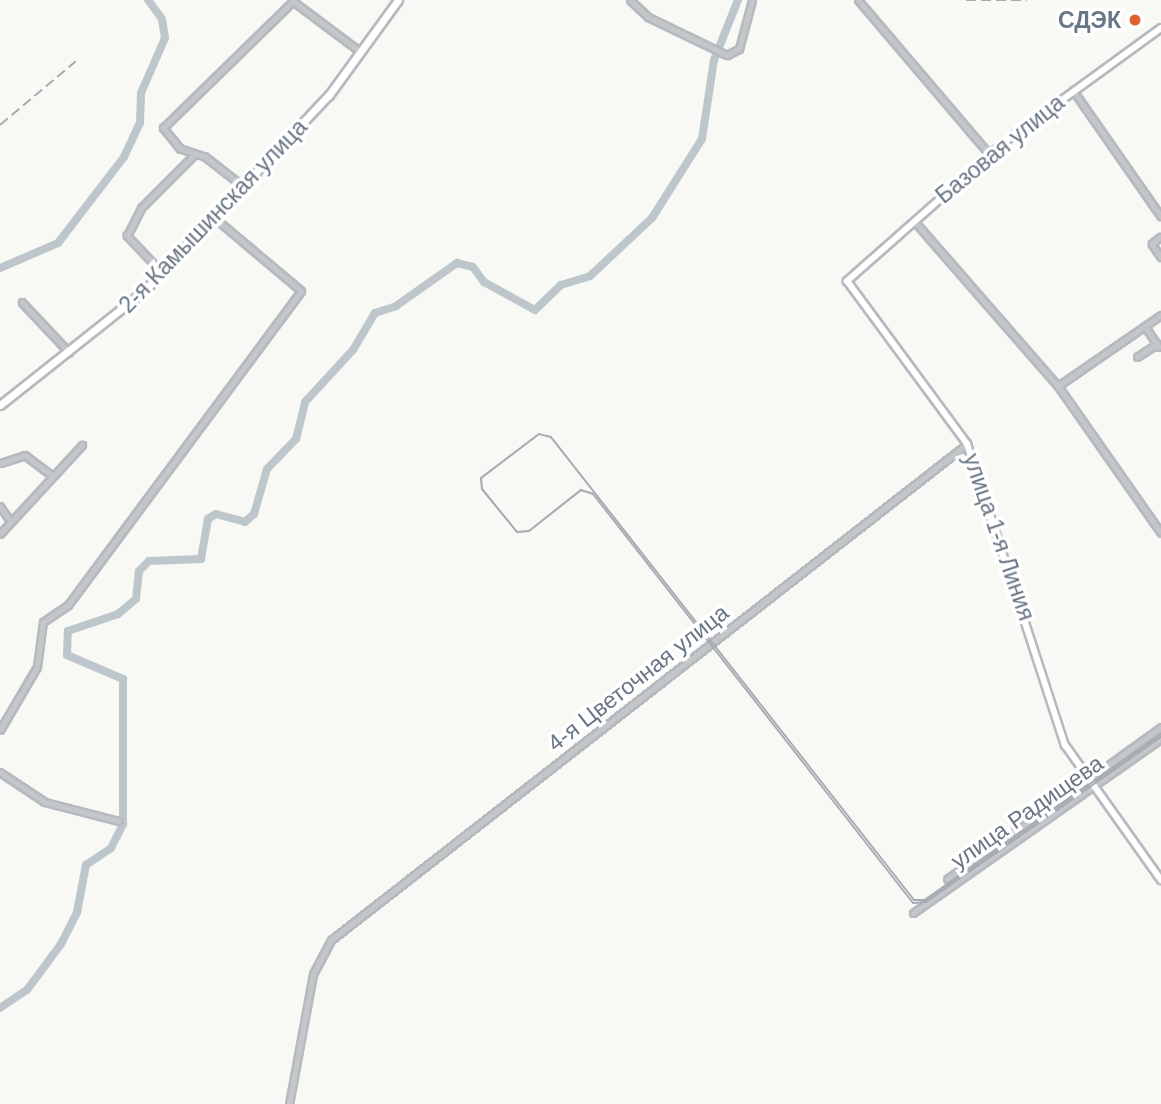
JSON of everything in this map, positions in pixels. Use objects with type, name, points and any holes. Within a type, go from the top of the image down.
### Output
[{"type":"main road","name":"2-я Камышинская улица","points":[[0,405],[69,352],[162,272],[214,218],[361,52],[398,0]]},
{"type":"main road","name":"Базовая улица","points":[[847,281],[989,155],[1073,90],[1161,28]]},
{"type":"main road","name":"улица 1-я Линия","points":[[847,281],[967,444],[1061,733],[1095,786]]},
{"type":"main road","points":[[1095,786],[1161,880]]},
{"type":"street","points":[[630,0],[648,17],[723,54],[738,49],[752,0]]},
{"type":"street","points":[[858,0],[989,155]]},
{"type":"street","points":[[242,186],[167,139],[163,128],[293,1],[361,52]]},
{"type":"street","points":[[1073,90],[1161,216]]},
{"type":"street","points":[[162,272],[127,236],[147,201],[194,155]]},
{"type":"street","points":[[0,730],[37,667],[43,622],[68,605],[301,291],[214,218]]},
{"type":"street","points":[[914,221],[1058,386],[1159,525],[1161,533]]},
{"type":"street","points":[[1161,237],[1152,244],[1161,257]]},
{"type":"street","points":[[22,302],[69,352]]},
{"type":"street","points":[[1058,386],[1161,315]]},
{"type":"street","points":[[1138,358],[1158,345],[1145,326]]},
{"type":"street","name":"4-я Цветочная улица","points":[[289,1104],[313,974],[331,940],[967,444]]},
{"type":"street","points":[[0,534],[82,445]]},
{"type":"street","points":[[0,463],[25,456],[52,475]]},
{"type":"street","points":[[0,506],[10,522]]},
{"type":"street","name":"улица Радищева","points":[[1089,779],[1161,727]]},
{"type":"street","name":"улица Радищева","points":[[913,913],[1161,739]]},
{"type":"street","points":[[0,772],[45,802],[119,821]]},
{"type":"street","points":[[947,879],[1089,779]]},
{"type":"waterway","points":[[0,268],[58,243],[124,157],[140,123],[141,93],[165,38],[162,19],[148,0]]},
{"type":"waterway","points":[[0,1008],[27,990],[61,944],[77,912],[86,865],[111,848],[123,824],[123,679],[67,655],[68,631],[118,614],[136,599],[139,571],[149,561],[201,559],[208,519],[216,514],[245,522],[254,514],[267,469],[296,439],[305,402],[353,350],[375,313],[396,306],[457,263],[473,267],[484,282],[535,310],[561,285],[590,276],[652,218],[702,139],[714,60],[738,0]]},
{"type":"tram line","points":[[1161,734],[925,900],[914,900],[551,437],[539,434],[481,478],[482,489],[517,532],[529,531],[581,490],[593,494],[913,903],[926,902],[1161,737]]},
{"type":"railway","points":[[966,0],[1027,0]]},
{"type":"railway","points":[[0,125],[76,61]]},
{"type":"place","name":"СДЭК","points":[[1135,20]]}]
